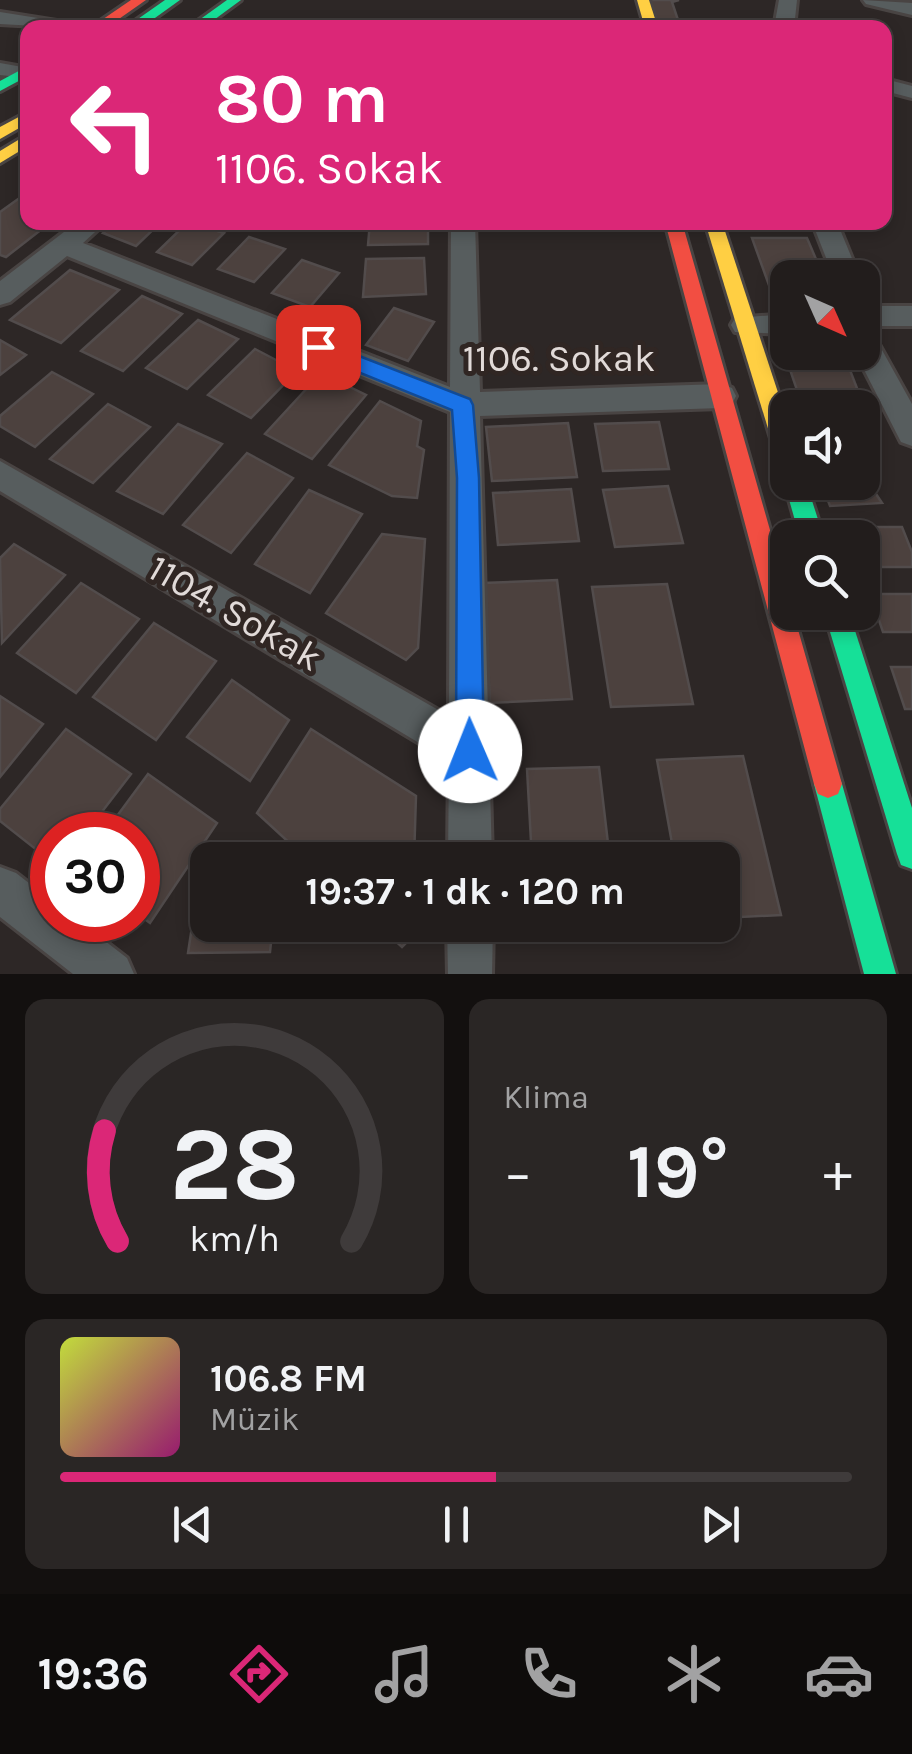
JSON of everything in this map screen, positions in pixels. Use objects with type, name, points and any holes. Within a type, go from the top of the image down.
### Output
[{"type":"main road","points":[[109,20],[140,0]]},
{"type":"main road","points":[[143,20],[174,0]]},
{"type":"main road","points":[[176,20],[206,0]]},
{"type":"main road","points":[[206,20],[235,0]]},
{"type":"main road","points":[[0,87],[19,76]]},
{"type":"main road","points":[[0,110],[19,76]]},
{"type":"main road","points":[[675,230],[880,974]]},
{"type":"main road","points":[[716,230],[770,401]]},
{"type":"main road","points":[[842,630],[912,854]]},
{"type":"street","points":[[872,0],[912,9]]},
{"type":"street","points":[[0,295],[84,230]]},
{"type":"street","points":[[463,230],[470,842]]},
{"type":"street","points":[[827,230],[840,260]]},
{"type":"street","name":"1106. Sokak","points":[[65,246],[462,405],[721,396]]},
{"type":"street","points":[[880,316],[912,316]]},
{"type":"street","points":[[746,325],[770,324]]},
{"type":"street","points":[[878,370],[912,434]]},
{"type":"street","name":"1104. Sokak","points":[[0,475],[470,751]]},
{"type":"street","points":[[0,889],[111,974]]},
{"type":"building","points":[[650,0],[679,0],[672,2],[678,20],[656,20]]},
{"type":"building","points":[[20,198],[20,230],[41,230],[6,257],[0,255],[0,212]]},
{"type":"building","points":[[106,230],[153,230],[136,246],[103,233]]},
{"type":"building","points":[[180,230],[224,233],[192,265],[157,252]]},
{"type":"building","points":[[369,230],[428,230],[428,244],[368,245]]},
{"type":"building","points":[[249,237],[285,249],[254,282],[218,269]]},
{"type":"building","points":[[752,238],[807,238],[816,260],[770,260],[770,288]]},
{"type":"building","points":[[424,258],[426,294],[363,297],[366,259]]},
{"type":"building","points":[[302,260],[339,273],[310,307],[272,293]]},
{"type":"building","points":[[70,270],[119,290],[61,343],[10,320]]},
{"type":"building","points":[[142,296],[182,314],[123,371],[81,351]]},
{"type":"building","points":[[394,308],[434,322],[408,361],[366,345]]},
{"type":"building","points":[[198,320],[238,339],[187,389],[146,368]]},
{"type":"building","points":[[0,340],[26,355],[0,375]]},
{"type":"building","points":[[255,349],[297,371],[251,418],[208,395]]},
{"type":"building","points":[[790,370],[850,370],[858,390],[797,390]]},
{"type":"building","points":[[52,372],[93,394],[35,447],[0,426],[0,416]]},
{"type":"building","points":[[321,373],[366,395],[312,459],[265,434]]},
{"type":"building","points":[[380,401],[421,421],[417,446],[424,450],[417,498],[392,496],[329,465]]},
{"type":"building","points":[[108,404],[150,427],[93,483],[50,459]]},
{"type":"building","points":[[659,422],[669,469],[603,471],[595,424]]},
{"type":"building","points":[[568,423],[577,477],[492,481],[486,427]]},
{"type":"building","points":[[178,424],[222,444],[163,514],[117,491]]},
{"type":"building","points":[[247,453],[293,478],[231,553],[183,525]]},
{"type":"building","points":[[668,486],[683,543],[615,547],[603,490]]},
{"type":"building","points":[[571,489],[579,541],[498,545],[493,493]]},
{"type":"building","points":[[309,490],[362,514],[310,593],[255,564]]},
{"type":"building","points":[[828,500],[882,503],[830,506]]},
{"type":"building","points":[[880,527],[902,527],[912,552],[912,567],[880,567]]},
{"type":"building","points":[[382,534],[425,539],[418,648],[406,660],[326,613]]},
{"type":"building","points":[[14,544],[65,575],[2,643],[0,558]]},
{"type":"building","points":[[557,580],[572,699],[490,703],[483,583]]},
{"type":"building","points":[[81,583],[139,619],[76,693],[17,653]]},
{"type":"building","points":[[667,584],[693,704],[611,707],[592,587]]},
{"type":"building","points":[[880,594],[912,594],[912,632],[883,632]]},
{"type":"building","points":[[154,623],[216,661],[156,740],[93,697]]},
{"type":"building","points":[[891,667],[912,667],[912,709],[905,709]]},
{"type":"building","points":[[232,680],[289,720],[250,781],[187,737]]},
{"type":"building","points":[[0,696],[43,724],[0,777]]},
{"type":"building","points":[[66,729],[131,774],[102,812],[30,812],[30,845],[0,821],[0,809]]},
{"type":"building","points":[[311,729],[416,796],[415,842],[288,842],[257,813]]},
{"type":"building","points":[[743,756],[781,915],[740,917],[740,842],[672,842],[657,760]]},
{"type":"building","points":[[599,767],[608,842],[531,842],[527,769]]},
{"type":"building","points":[[148,774],[217,823],[204,842],[190,842],[190,863],[160,908],[160,812],[120,812]]},
{"type":"building","points":[[190,940],[271,942],[270,952],[188,953]]},
{"type":"traffic: fast","points":[[143,20],[174,0]]},
{"type":"traffic: fast","points":[[206,20],[235,0]]},
{"type":"traffic: fast","points":[[0,87],[20,75]]},
{"type":"traffic: fast","points":[[800,500],[807,520]]},
{"type":"traffic: fast","points":[[842,630],[912,854]]},
{"type":"traffic: fast","points":[[828,784],[880,974]]},
{"type":"traffic: slow","points":[[643,0],[649,20]]},
{"type":"traffic: slow","points":[[0,134],[20,121]]},
{"type":"traffic: slow","points":[[0,158],[20,144]]},
{"type":"traffic: slow","points":[[716,230],[770,401]]},
{"type":"traffic: jam","points":[[109,20],[140,0]]},
{"type":"traffic: jam","points":[[675,230],[828,784]]},
{"type":"route","points":[[318,347],[462,405],[468,478],[470,751]]}]
